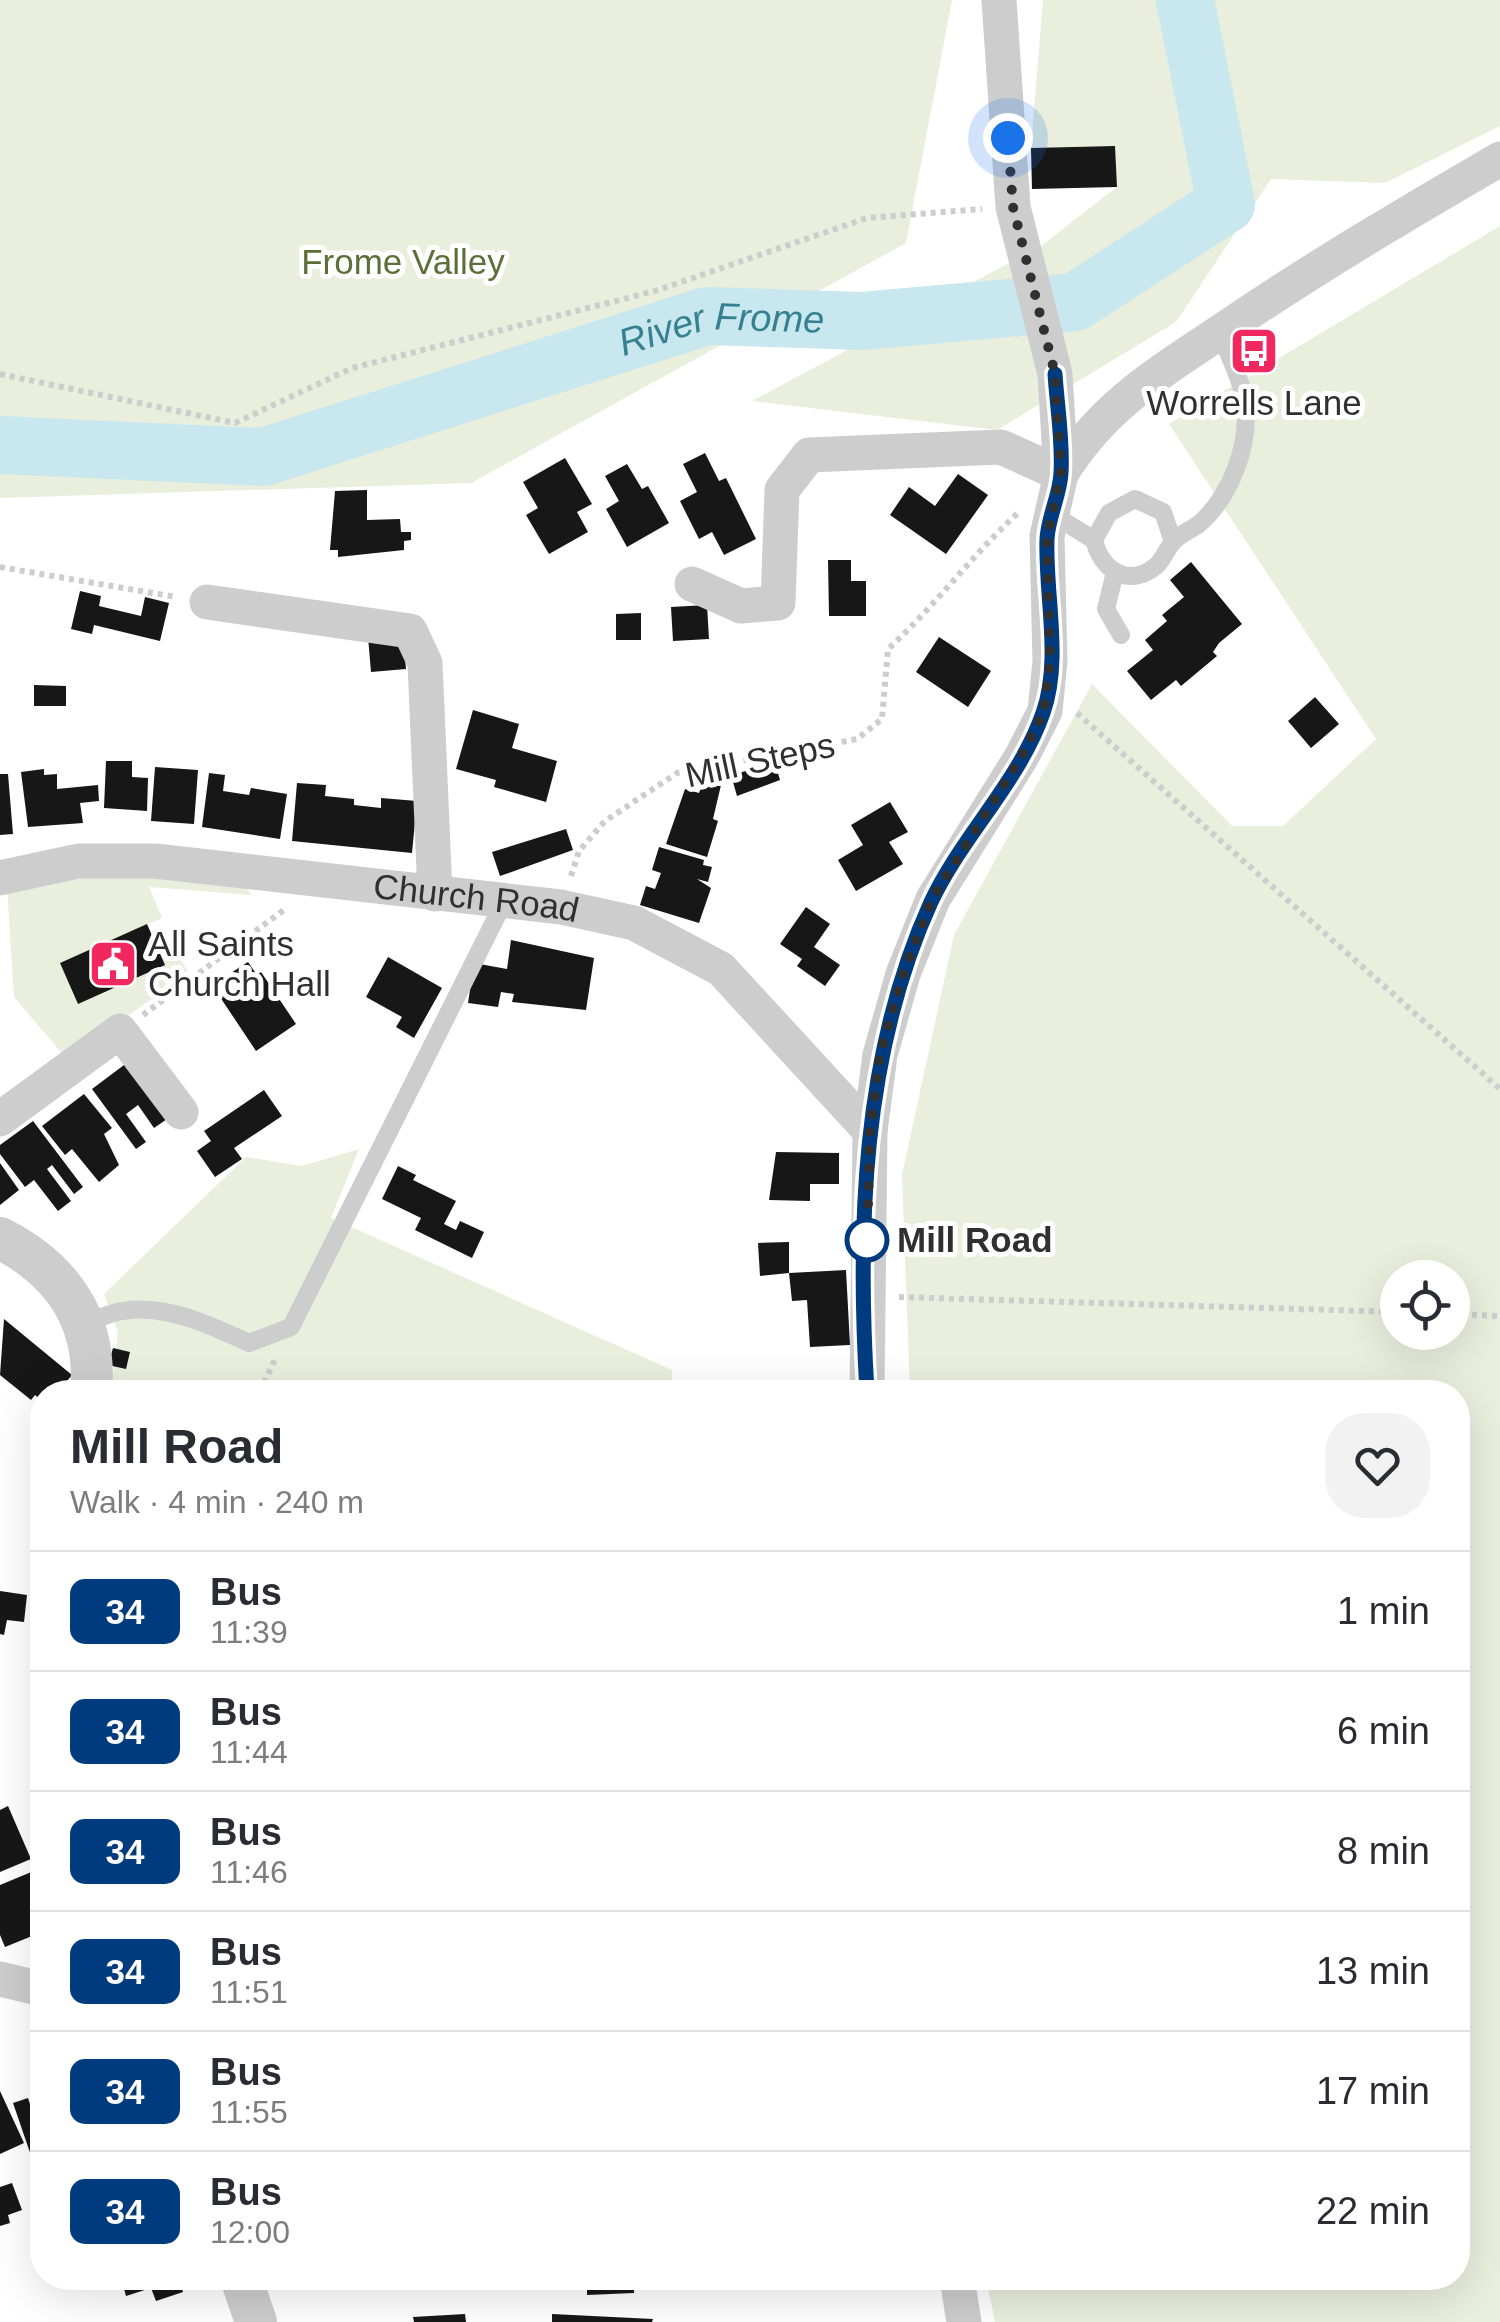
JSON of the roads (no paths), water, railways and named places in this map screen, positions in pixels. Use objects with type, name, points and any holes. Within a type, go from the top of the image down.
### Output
[{"type":"street","points":[[867,1380],[870,1132],[880,1055],[903,974],[932,899],[1022,756],[1044,711],[1048,684],[1047,536],[1061,474],[1055,374],[1013,207],[999,0]]},
{"type":"street","points":[[1061,474],[1084,436],[1123,398],[1318,266],[1500,158]]},
{"type":"street","points":[[692,584],[740,606],[778,603],[782,490],[809,455],[1001,447],[1061,474]]},
{"type":"street","points":[[207,602],[410,630],[425,663],[435,894]]},
{"type":"street","name":"Church Road","points":[[0,878],[78,861],[155,861],[275,880],[315,880],[561,907],[634,923],[722,970],[870,1132]]},
{"type":"street","points":[[0,1119],[120,1031],[181,1112]]},
{"type":"street","points":[[0,1238],[38,1258],[68,1294],[84,1328],[94,1368],[92,1380]]},
{"type":"street","points":[[0,1978],[30,1987]]},
{"type":"street","points":[[245,2290],[256,2322]]},
{"type":"street","points":[[959,2290],[964,2322]]},
{"type":"lane","points":[[1173,542],[1163,512],[1135,499],[1109,513],[1094,540],[1098,556],[1124,577],[1154,568],[1173,542],[1200,523],[1225,495],[1242,449],[1246,404],[1220,332]]},
{"type":"lane","points":[[1052,514],[1094,540]]},
{"type":"lane","points":[[1115,572],[1106,609],[1121,636]]},
{"type":"lane","points":[[84,1328],[107,1312],[123,1309],[180,1315],[249,1343],[291,1327],[504,902]]},
{"type":"waterway","name":"River Frome","points":[[0,445],[263,457],[707,316],[862,321],[1075,302],[1226,204],[1185,0]]},
{"type":"place","name":"Worrells Lane","points":[[1254,351]]},
{"type":"place","name":"All Saints Church Hall","points":[[113,964]]},
{"type":"place","name":"Mill Road","points":[[867,1240]]},
{"type":"park label","name":"Frome Valley","points":[[403,262]]}]
